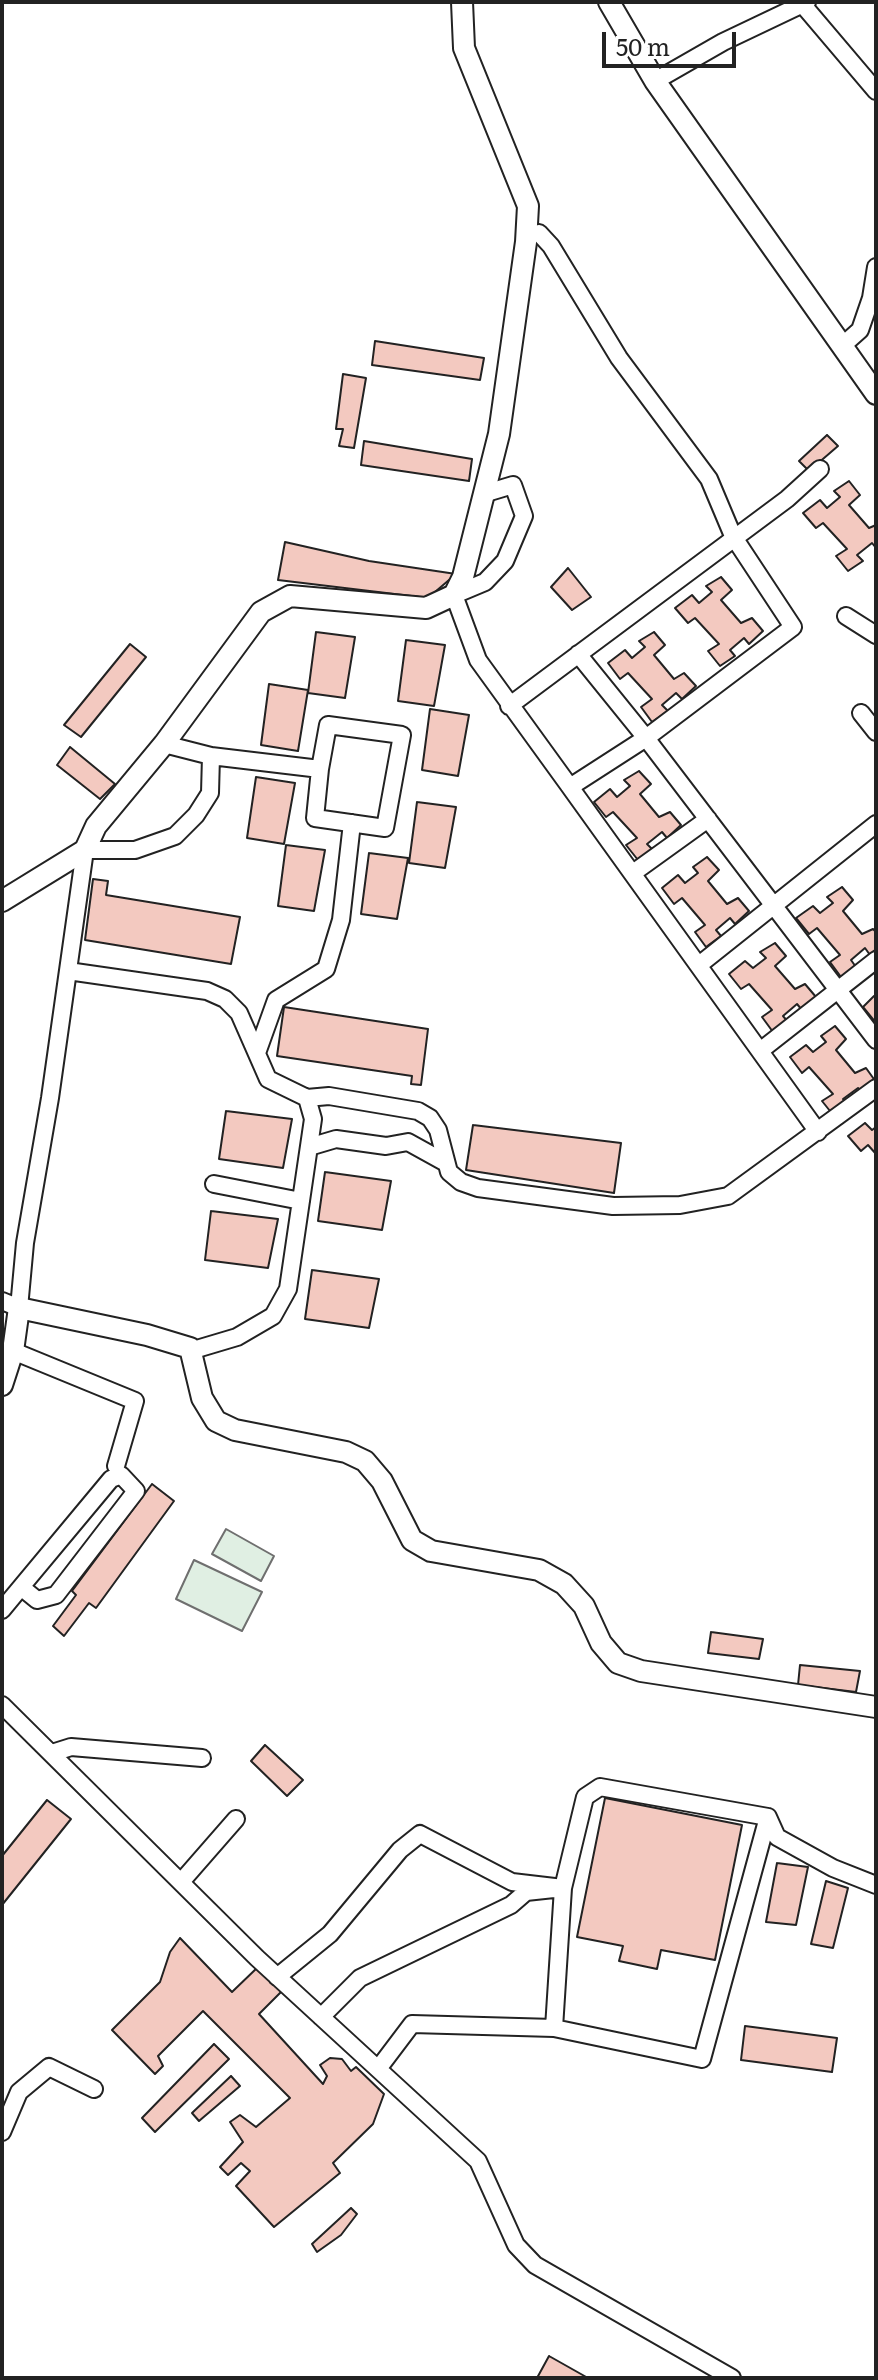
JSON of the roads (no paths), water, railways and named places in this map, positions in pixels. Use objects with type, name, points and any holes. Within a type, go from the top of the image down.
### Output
[{"type":"street","points":[[462,2],[464,48],[528,206],[526,242],[499,434],[463,577],[454,595],[478,660],[509,706],[818,1132]]},
{"type":"street","points":[[609,2],[655,81],[876,394]]},
{"type":"street","points":[[655,81],[723,42],[805,3],[876,91]]},
{"type":"street","points":[[539,233],[551,246],[619,358],[709,479],[733,536],[793,627],[646,738],[570,787]]},
{"type":"street","points":[[842,346],[860,330],[871,298],[876,267]]},
{"type":"street","points":[[509,706],[733,536],[787,499],[820,469]]},
{"type":"street","points":[[2,1385],[13,1351],[10,1304],[25,1243],[85,850],[96,826],[164,744],[261,612],[290,596],[426,608],[485,582],[505,561],[524,516],[513,485],[490,470]]},
{"type":"street","points":[[483,494],[513,485]]},
{"type":"street","points":[[846,616],[876,635]]},
{"type":"street","points":[[578,654],[646,738],[876,1040]]},
{"type":"street","points":[[861,713],[876,732]]},
{"type":"street","points":[[328,725],[402,735],[385,828],[315,818],[320,769],[328,725]]},
{"type":"street","points":[[164,744],[211,756],[320,769]]},
{"type":"street","points":[[2,901],[85,850],[135,850],[175,836],[196,815],[210,793],[211,756]]},
{"type":"street","points":[[633,873],[708,819]]},
{"type":"street","points":[[257,1053],[276,1000],[326,969],[341,920],[352,823]]},
{"type":"street","points":[[699,965],[876,824]]},
{"type":"street","points":[[760,1051],[876,960]]},
{"type":"street","points":[[68,971],[207,991],[225,999],[239,1013],[268,1079],[307,1098],[329,1096],[418,1111],[430,1118],[438,1130],[449,1172],[461,1182],[478,1188],[613,1206],[680,1205],[728,1196],[876,1088]]},
{"type":"street","points":[[10,1304],[147,1335],[190,1351],[237,1337],[273,1316],[288,1289],[313,1119],[307,1098]]},
{"type":"street","points":[[309,1147],[336,1139],[386,1146],[408,1142],[446,1163]]},
{"type":"street","points":[[214,1184],[301,1201]]},
{"type":"street","points":[[13,1351],[135,1401],[116,1466]]},
{"type":"street","points":[[190,1351],[202,1398],[216,1421],[235,1430],[346,1452],[365,1461],[382,1481],[412,1540],[431,1551],[539,1570],[564,1584],[584,1606],[601,1643],[618,1663],[641,1671],[876,1707]]},
{"type":"street","points":[[2,1610],[21,1587],[111,1479],[121,1475],[136,1491],[56,1595],[37,1600],[21,1587]]},
{"type":"street","points":[[2,1705],[277,1977],[478,2161],[516,2245],[535,2265],[732,2378]]},
{"type":"street","points":[[52,1753],[71,1747],[202,1758]]},
{"type":"street","points":[[554,2028],[563,1888],[585,1797],[600,1787],[768,1817]]},
{"type":"street","points":[[768,1817],[777,1837],[833,1868],[876,1885]]},
{"type":"street","points":[[378,2069],[412,2024],[554,2028],[702,2059],[768,1817]]},
{"type":"street","points":[[181,1882],[236,1819]]},
{"type":"street","points":[[277,1977],[330,1934],[400,1850],[420,1834],[512,1882],[563,1888]]},
{"type":"street","points":[[321,2017],[360,1978],[511,1905],[526,1892],[563,1888]]},
{"type":"street","points":[[2,2132],[19,2092],[49,2067],[94,2089]]}]
